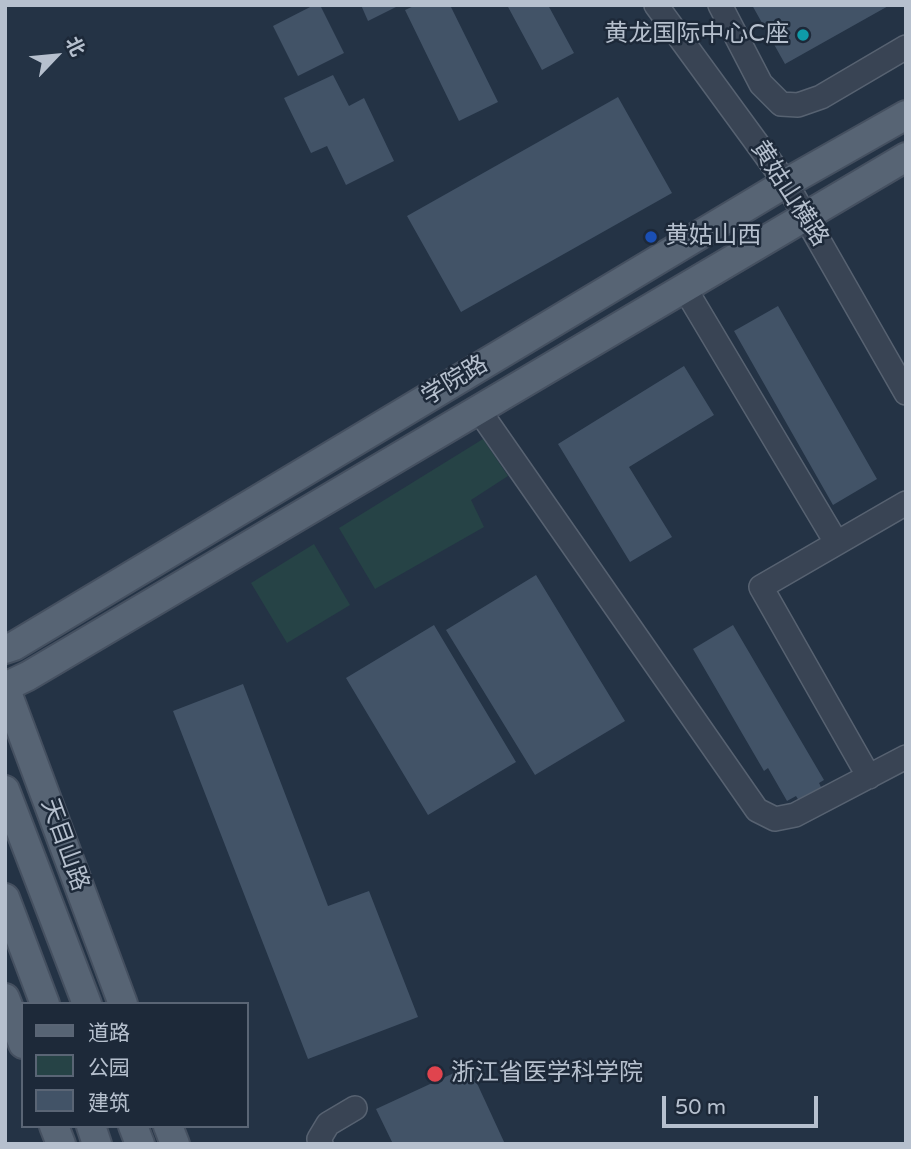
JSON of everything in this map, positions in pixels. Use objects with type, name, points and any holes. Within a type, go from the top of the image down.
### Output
[{"type":"main road","name":"学院路","points":[[5,649],[786,183],[906,115]]},
{"type":"main road","name":"学院路","points":[[5,687],[52,662],[906,157]]},
{"type":"main road","name":"天目山路","points":[[5,687],[122,1002]]},
{"type":"main road","name":"天目山路","points":[[5,790],[86,1002]]},
{"type":"main road","points":[[5,898],[44,1002]]},
{"type":"main road","points":[[5,998],[21,1039]]},
{"type":"street","name":"黄姑山横路","points":[[656,5],[786,183],[906,393]]},
{"type":"street","points":[[720,5],[761,84],[781,104],[799,105],[821,97],[906,47]]},
{"type":"street","points":[[684,287],[836,542]]},
{"type":"street","points":[[478,409],[757,810],[775,819],[795,815],[906,757]]},
{"type":"street","points":[[869,777],[761,587],[906,503]]},
{"type":"street","points":[[321,1144],[319,1139],[328,1124],[355,1108]]},
{"type":"green space","points":[[483,439],[508,476],[471,500],[484,527],[375,589],[339,528]]},
{"type":"green space","points":[[314,544],[350,605],[287,643],[251,583]]},
{"type":"building","points":[[314,5],[320,5],[344,53],[298,76],[273,26]]},
{"type":"building","points":[[361,5],[400,5],[368,21]]},
{"type":"building","points":[[416,5],[450,5],[498,102],[459,121],[405,10]]},
{"type":"building","points":[[507,5],[548,5],[574,53],[542,70]]},
{"type":"building","name":"黄龙国际中心C座","points":[[752,5],[890,5],[785,64]]},
{"type":"building","points":[[333,75],[349,106],[364,98],[394,161],[346,185],[327,146],[311,153],[284,98]]},
{"type":"building","points":[[618,97],[672,193],[461,312],[407,216]]},
{"type":"building","points":[[778,306],[877,479],[833,505],[734,331]]},
{"type":"building","points":[[684,366],[714,415],[629,467],[672,537],[630,562],[558,444]]},
{"type":"building","points":[[536,575],[625,721],[535,775],[446,630]]},
{"type":"building","points":[[434,625],[516,762],[428,815],[346,678]]},
{"type":"building","points":[[733,625],[824,780],[819,783],[824,793],[802,806],[796,796],[787,801],[768,768],[764,771],[693,649]]},
{"type":"building","points":[[243,684],[328,906],[369,891],[418,1017],[308,1059],[173,711]]},
{"type":"building","points":[[469,1066],[505,1144],[393,1144],[376,1109]]},
{"type":"place","name":"黄龙国际中心C座","points":[[803,35]]},
{"type":"place","name":"黄姑山西","points":[[651,237]]},
{"type":"place","name":"浙江省医学科学院","points":[[435,1074]]}]
